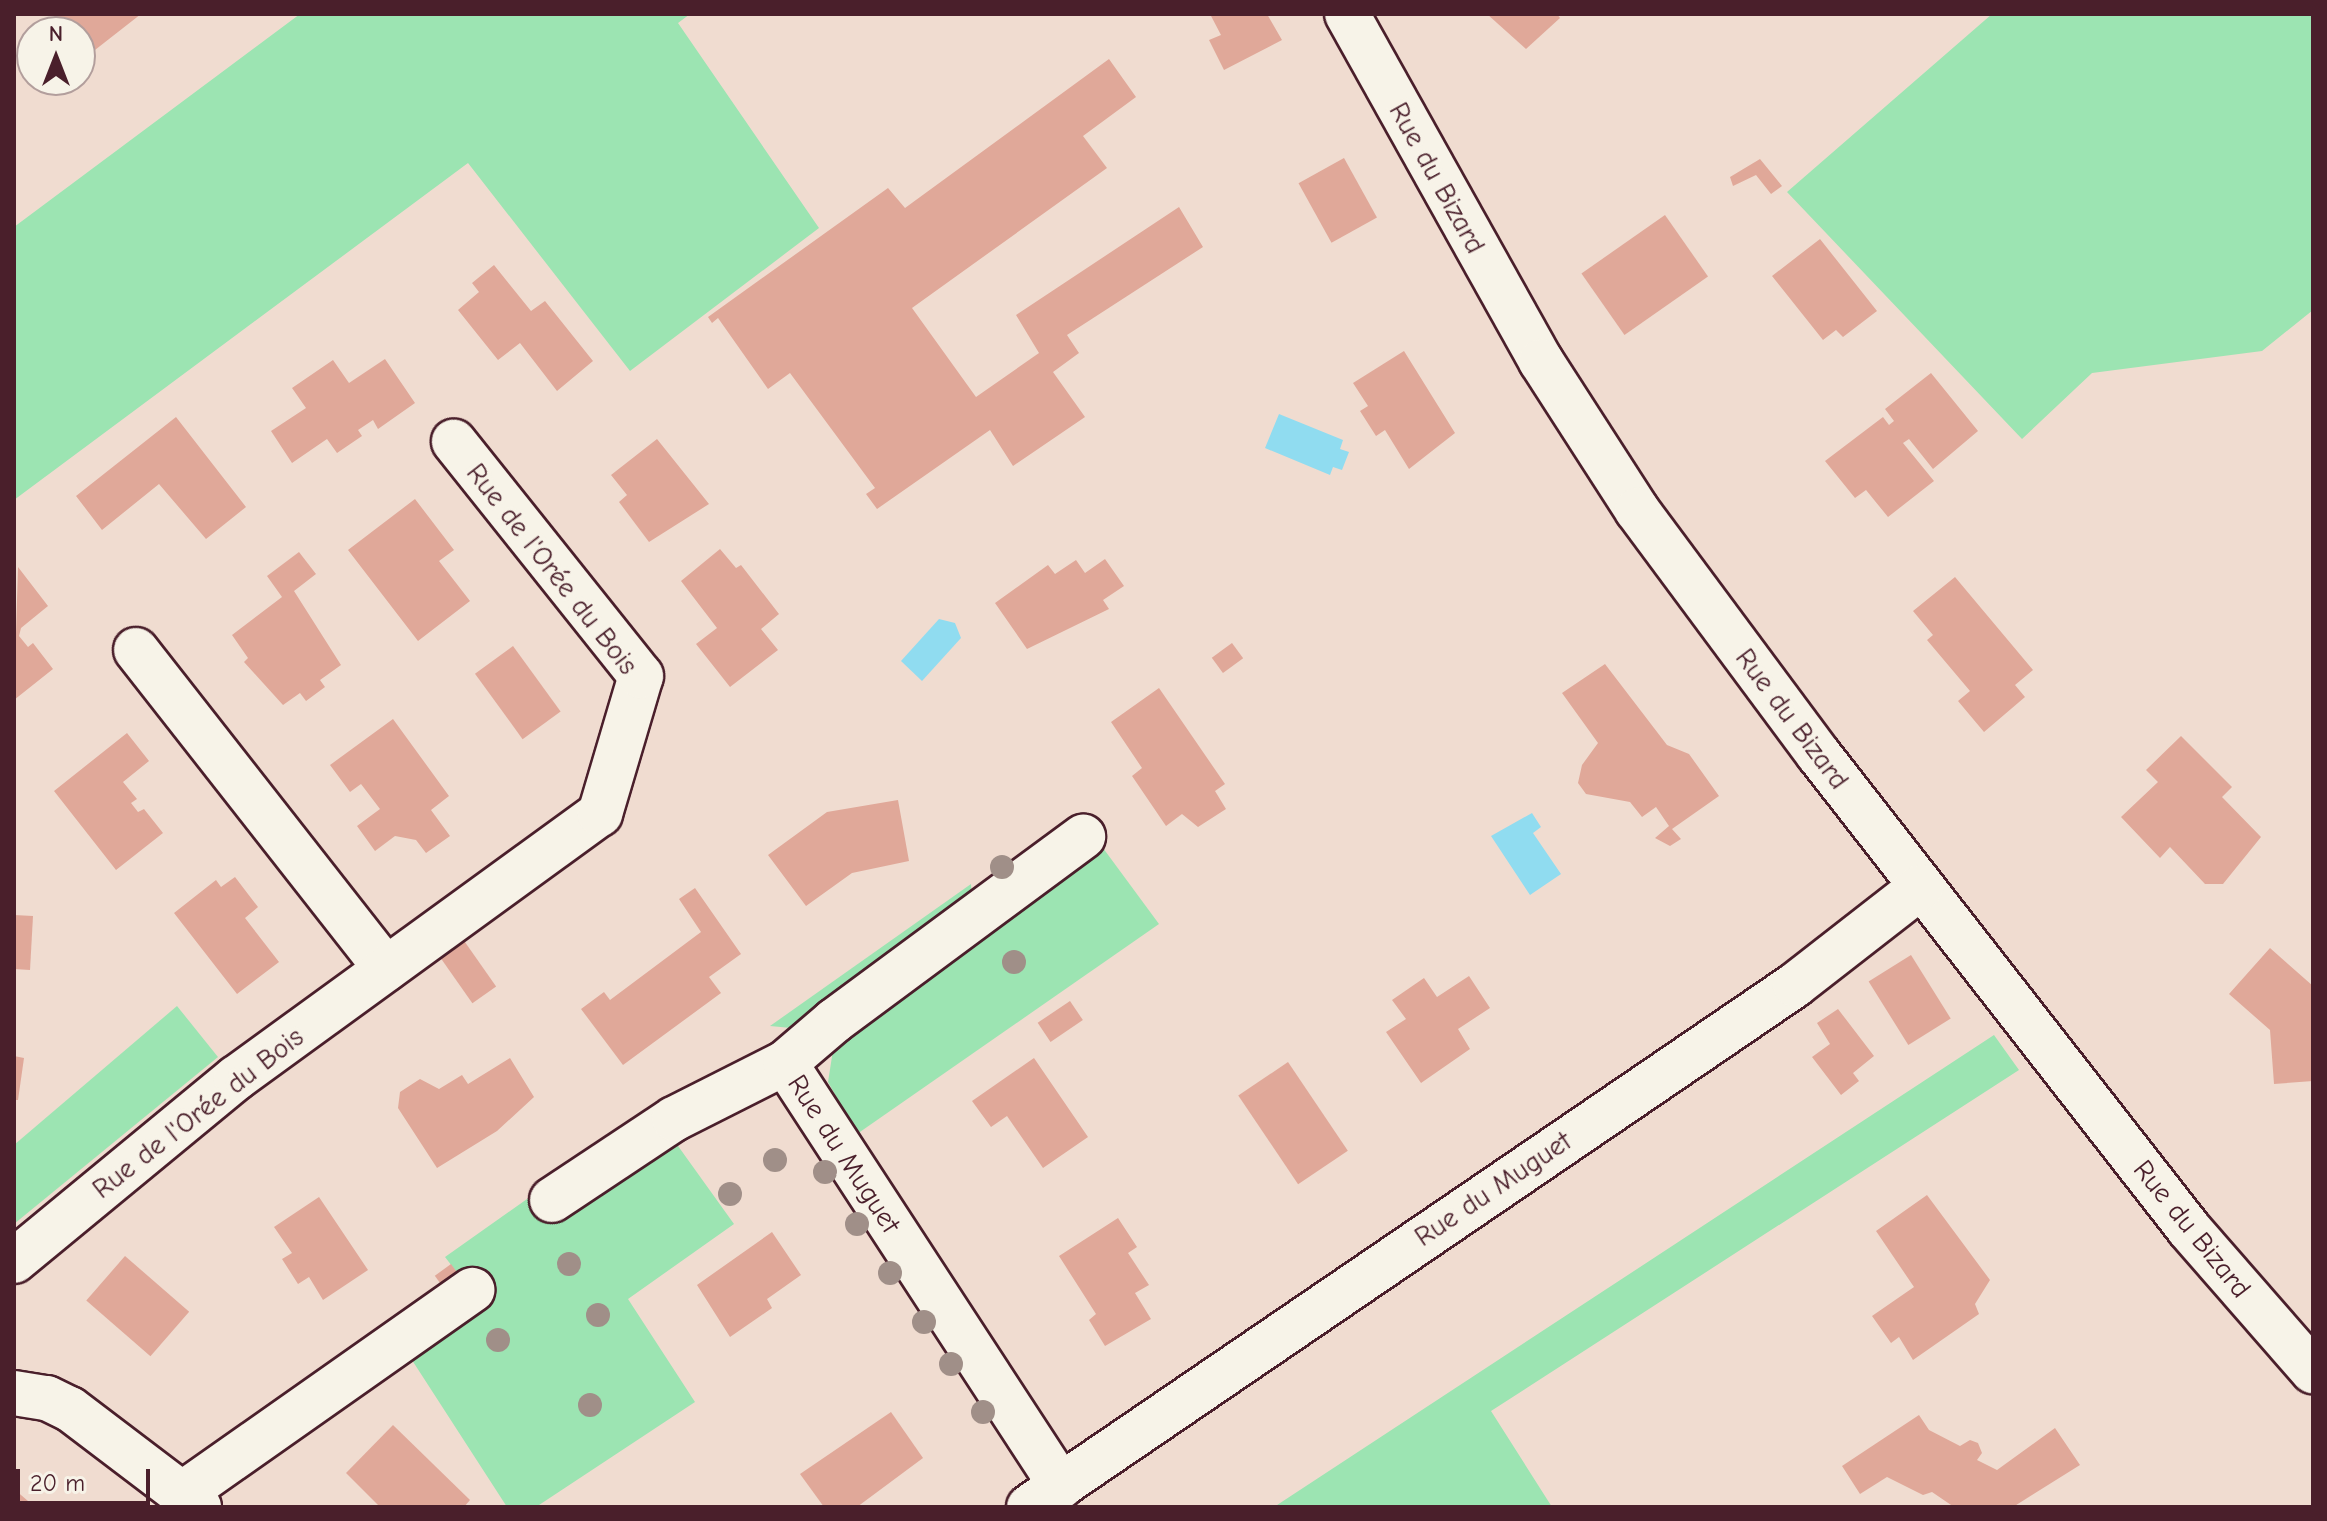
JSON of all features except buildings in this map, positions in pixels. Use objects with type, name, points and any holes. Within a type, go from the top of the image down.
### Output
[{"type":"street","name":"Rue du Bizard","points":[[1347,14],[1533,348],[1637,510],[1921,887],[2189,1229],[2313,1371]]},
{"type":"street","name":"Rue de l'Orée du Bois","points":[[14,1261],[236,1078],[600,814],[641,676],[454,442]]},
{"type":"street","points":[[136,650],[386,969]]},
{"type":"street","name":"Rue du Muguet","points":[[552,1200],[674,1119],[785,1063],[834,1021],[1083,837]]},
{"type":"street","name":"Rue du Muguet","points":[[785,1063],[1045,1496],[1795,985],[1921,887]]},
{"type":"street","points":[[14,1393],[47,1398],[70,1409],[191,1500],[472,1290]]},
{"type":"green space","points":[[300,14],[690,14],[678,23],[819,228],[630,371],[468,163],[14,500],[14,227]]},
{"type":"green space","points":[[1992,14],[2313,14],[2313,310],[2262,351],[2092,373],[2022,439],[1787,192]]},
{"type":"green space","points":[[1103,848],[1159,924],[857,1134],[828,1082],[833,1050],[864,1016]]},
{"type":"green space","points":[[971,884],[972,898],[802,1029],[770,1026]]},
{"type":"green space","points":[[177,1006],[218,1057],[14,1224],[14,1145]]},
{"type":"green space","points":[[1994,1035],[2019,1070],[1491,1411],[1552,1507],[1274,1507]]},
{"type":"green space","points":[[668,1132],[734,1224],[628,1299],[695,1402],[536,1507],[507,1507],[410,1357],[462,1279],[445,1257],[544,1187]]},
{"type":"water","points":[[1279,414],[1343,440],[1340,449],[1349,452],[1342,470],[1333,467],[1330,475],[1265,448]]},
{"type":"water","points":[[939,619],[955,623],[961,638],[922,681],[901,661]]},
{"type":"water","points":[[1532,813],[1541,827],[1533,833],[1561,874],[1530,895],[1491,836]]}]
